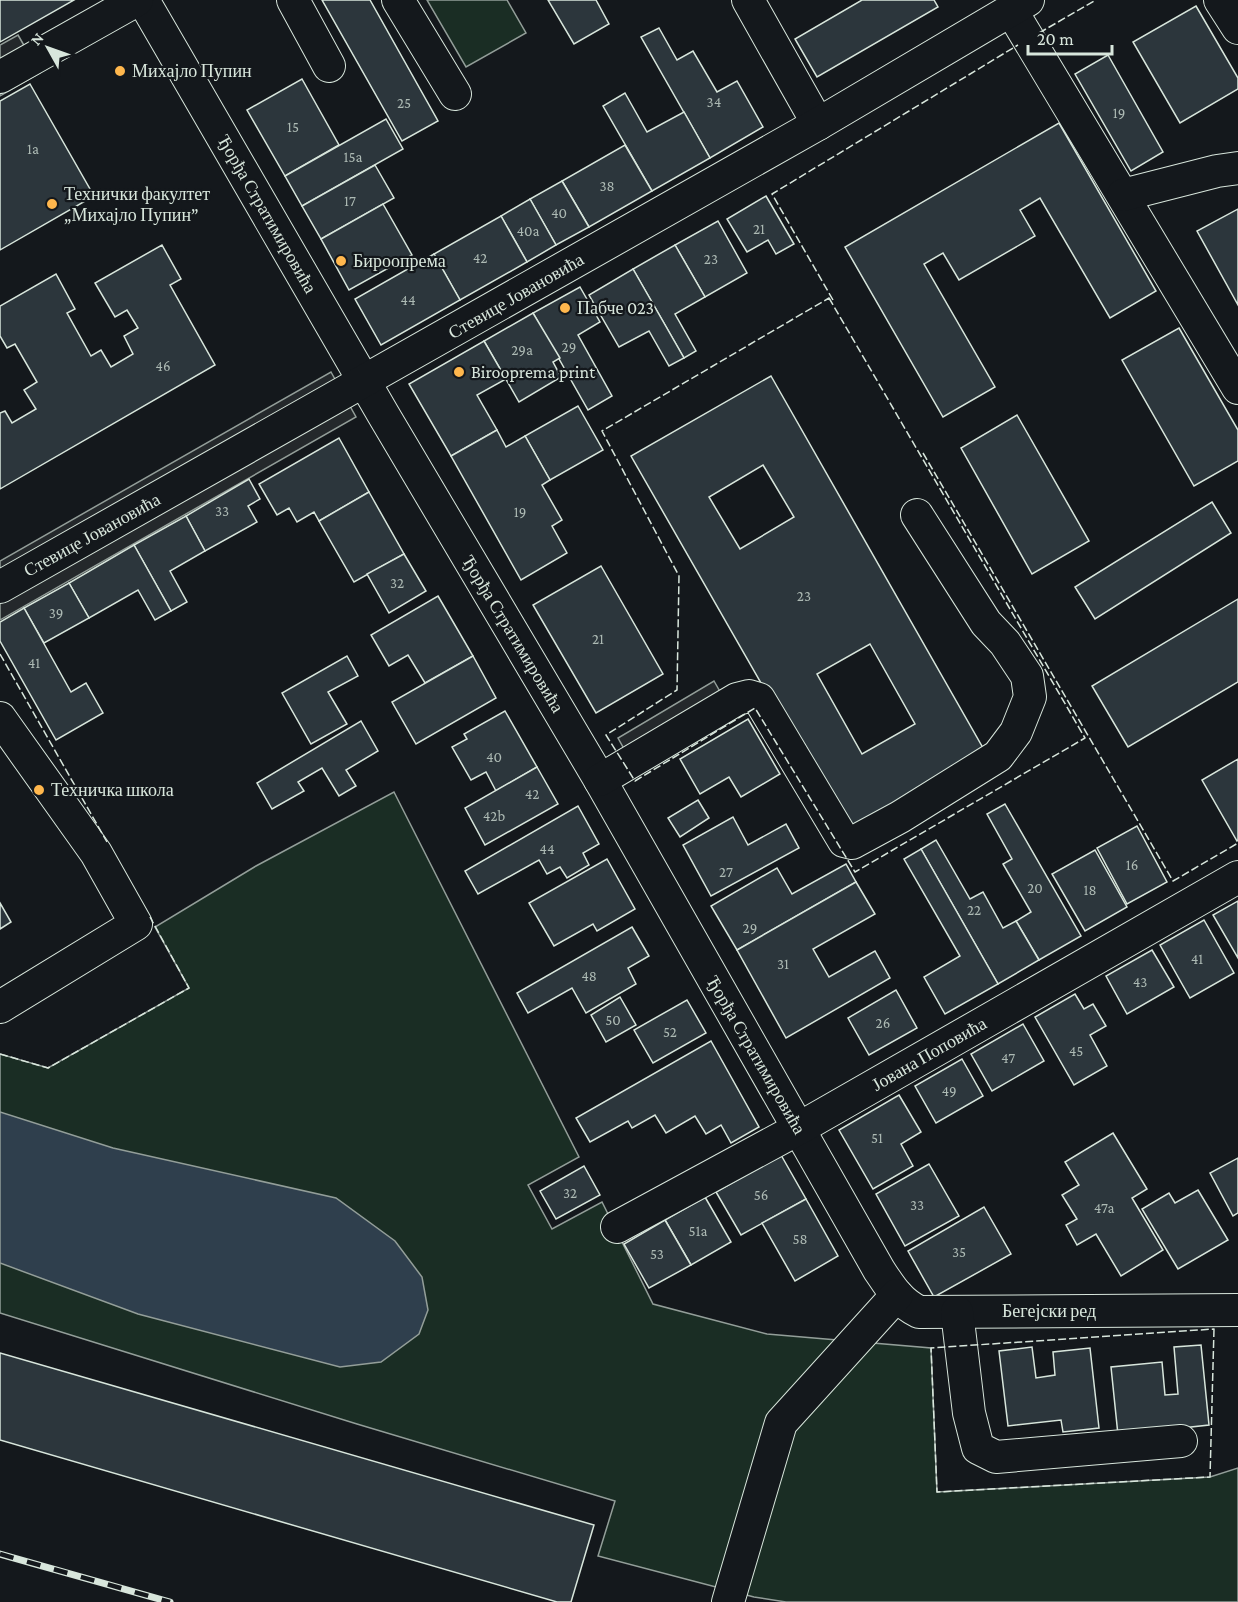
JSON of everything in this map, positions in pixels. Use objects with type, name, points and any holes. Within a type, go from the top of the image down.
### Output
[{"type":"street","points":[[0,77],[137,0]]},
{"type":"street","name":"Ђорђа Стратимировића","points":[[143,0],[364,381],[600,780],[879,1270]]},
{"type":"street","points":[[293,0],[329,66]]},
{"type":"street","points":[[398,0],[455,94]]},
{"type":"street","points":[[747,0],[818,124]]},
{"type":"street","points":[[1220,0],[1238,28]]},
{"type":"street","points":[[1020,5],[1123,195],[1238,388]]},
{"type":"street","name":"Стевице Јовановића","points":[[0,586],[818,124],[1020,5]]},
{"type":"street","points":[[1123,195],[1216,171],[1238,168]]},
{"type":"street","points":[[600,780],[737,699],[749,696],[759,699],[844,841],[852,843],[900,817],[998,756],[1016,732],[1030,697],[1027,676],[1005,643],[986,623],[917,514]]},
{"type":"street","points":[[0,718],[96,853],[136,924],[0,1007]]},
{"type":"street","name":"Јована Поповића","points":[[617,1227],[798,1129],[1238,877]]},
{"type":"street","name":"Бегејски ред","points":[[879,1270],[906,1305],[919,1312],[1238,1310]]},
{"type":"street","points":[[728,1602],[781,1423],[897,1295]]},
{"type":"street","points":[[957,1312],[969,1413],[978,1448],[996,1457],[1181,1441]]},
{"type":"green space","points":[[427,0],[507,0],[526,33],[466,67]]},
{"type":"green space","points":[[394,792],[579,1157],[528,1185],[552,1229],[602,1202],[653,1304],[767,1334],[931,1348],[937,1492],[1210,1477],[1238,1468],[1238,1602],[786,1602],[754,1597],[598,1556],[615,1501],[0,1313],[0,1054],[48,1068],[189,988],[155,927],[256,866]]},
{"type":"shaded area","points":[[18,35],[40,73],[0,96],[0,45]]},
{"type":"shaded area","points":[[331,372],[356,417],[0,620],[0,561]]},
{"type":"shaded area","points":[[714,681],[735,718],[638,774],[618,738]]},
{"type":"water","points":[[0,1112],[113,1148],[336,1198],[395,1241],[422,1277],[428,1310],[419,1334],[381,1362],[340,1367],[138,1314],[0,1263]]},
{"type":"building","points":[[0,0],[74,0],[0,42]]},
{"type":"building","points":[[322,0],[370,0],[438,121],[402,141]]},
{"type":"building","points":[[548,0],[596,0],[609,24],[574,44]]},
{"type":"building","points":[[862,0],[934,0],[938,7],[817,77],[795,39]]},
{"type":"building","points":[[1196,6],[1238,78],[1238,89],[1180,123],[1133,42]]},
{"type":"building","points":[[659,28],[677,60],[693,51],[717,92],[737,81],[763,127],[710,158],[641,37]]},
{"type":"building","points":[[1108,55],[1163,152],[1131,171],[1075,74]]},
{"type":"building","points":[[302,79],[339,145],[285,176],[247,110]]},
{"type":"building","points":[[30,84],[94,196],[0,250],[0,101]]},
{"type":"building","points":[[625,93],[647,132],[684,112],[710,158],[652,191],[603,106]]},
{"type":"building","points":[[386,119],[403,149],[302,206],[285,176]]},
{"type":"building","points":[[1059,123],[1156,291],[1110,318],[1040,198],[1020,210],[1035,236],[959,280],[943,253],[924,264],[995,387],[943,417],[845,247]]},
{"type":"building","points":[[625,145],[652,191],[589,227],[562,181]]},
{"type":"building","points":[[375,165],[394,198],[321,239],[302,206]]},
{"type":"building","points":[[562,181],[589,227],[556,245],[530,199]]},
{"type":"building","points":[[766,196],[794,244],[776,254],[768,240],[747,252],[727,219]]},
{"type":"building","points":[[530,199],[556,245],[527,262],[501,216]]},
{"type":"building","points":[[383,204],[412,255],[349,290],[321,239]]},
{"type":"building","points":[[1238,209],[1238,305],[1197,231]]},
{"type":"building","points":[[501,216],[527,262],[460,300],[434,254]]},
{"type":"building","points":[[718,221],[747,273],[705,297],[675,245]]},
{"type":"building","points":[[162,245],[181,279],[170,285],[215,365],[0,489],[0,413],[5,411],[12,423],[36,409],[24,390],[37,382],[15,344],[7,348],[0,336],[0,306],[56,274],[75,309],[67,313],[91,356],[101,350],[111,367],[133,354],[124,336],[138,328],[127,310],[115,317],[95,283]]},
{"type":"building","points":[[675,245],[705,297],[675,314],[696,351],[684,358],[633,269]]},
{"type":"building","points":[[434,254],[460,300],[381,345],[355,299]]},
{"type":"building","points":[[633,269],[684,358],[669,366],[649,331],[619,347],[589,295]]},
{"type":"building","points":[[580,287],[600,322],[578,335],[612,396],[588,410],[533,313]]},
{"type":"building","points":[[533,313],[560,358],[553,362],[561,377],[519,402],[484,341]]},
{"type":"building","points":[[1179,328],[1238,430],[1238,461],[1194,486],[1122,360]]},
{"type":"building","points":[[484,341],[506,379],[477,395],[497,430],[451,456],[409,384]]},
{"type":"building","points":[[771,376],[987,755],[848,835],[631,456]],"holes":[[[763,465],[794,517],[740,549],[709,497]],[[870,644],[915,724],[862,754],[817,674]]]},
{"type":"building","points":[[578,406],[603,450],[550,480],[525,436]]},
{"type":"building","points":[[1017,415],[1089,541],[1032,574],[961,448]]},
{"type":"building","points":[[497,430],[506,447],[525,436],[550,480],[542,485],[562,520],[552,526],[567,553],[521,580],[451,456]]},
{"type":"building","points":[[339,438],[369,492],[319,521],[314,512],[297,522],[289,508],[277,515],[259,484]]},
{"type":"building","points":[[249,479],[260,499],[248,506],[257,522],[205,551],[186,516]]},
{"type":"building","points":[[369,492],[404,554],[354,582],[319,521]]},
{"type":"building","points":[[1212,502],[1231,533],[1095,619],[1075,587]]},
{"type":"building","points":[[186,516],[205,551],[170,571],[187,602],[171,611],[134,545]]},
{"type":"building","points":[[134,545],[171,611],[155,620],[138,590],[89,618],[69,583]]},
{"type":"building","points":[[404,554],[426,591],[389,613],[367,574]]},
{"type":"building","points":[[601,566],[663,674],[596,713],[533,605]]},
{"type":"building","points":[[69,583],[89,618],[44,643],[24,608]]},
{"type":"building","points":[[438,596],[473,656],[425,683],[408,655],[389,666],[371,635]]},
{"type":"building","points":[[1238,599],[1238,682],[1128,747],[1092,686]]},
{"type":"building","points":[[24,608],[71,692],[86,683],[103,713],[56,740],[0,641],[0,622]]},
{"type":"building","points":[[347,656],[358,676],[328,692],[347,724],[311,744],[282,693]]},
{"type":"building","points":[[473,656],[496,698],[416,744],[392,702]]},
{"type":"building","points":[[505,711],[537,767],[496,791],[486,772],[471,780],[452,747],[467,739],[464,734]]},
{"type":"building","points":[[748,719],[780,774],[741,797],[729,777],[700,794],[680,759]]},
{"type":"building","points":[[361,721],[378,751],[346,770],[356,786],[339,796],[322,768],[298,782],[304,791],[272,809],[257,783]]},
{"type":"building","points":[[1238,759],[1238,840],[1237,841],[1202,780]]},
{"type":"building","points":[[537,767],[558,804],[485,845],[465,808]]},
{"type":"building","points":[[698,800],[709,818],[680,837],[668,818]]},
{"type":"building","points":[[1005,804],[1081,936],[1039,960],[1016,921],[1031,912],[1003,864],[1012,859],[987,814]]},
{"type":"building","points":[[578,806],[599,844],[583,853],[589,865],[567,878],[560,867],[547,874],[539,860],[478,894],[465,871]]},
{"type":"building","points":[[733,817],[748,845],[786,824],[799,848],[711,896],[683,845]]},
{"type":"building","points":[[1137,826],[1167,882],[1127,904],[1097,848]]},
{"type":"building","points":[[936,840],[970,899],[983,892],[1003,928],[1016,921],[1039,960],[998,984],[921,849]]},
{"type":"building","points":[[921,849],[998,984],[945,1014],[924,977],[960,956],[904,859]]},
{"type":"building","points":[[1095,850],[1127,907],[1085,931],[1052,874]]},
{"type":"building","points":[[607,859],[635,909],[597,931],[593,924],[554,946],[529,903]]},
{"type":"building","points":[[846,864],[856,882],[737,950],[711,906],[777,868],[792,894]]},
{"type":"building","points":[[856,882],[875,914],[813,949],[829,977],[875,951],[890,978],[786,1038],[737,950]]},
{"type":"building","points":[[1238,901],[1238,958],[1213,915]]},
{"type":"building","points":[[0,903],[11,922],[0,929]]},
{"type":"building","points":[[1204,920],[1234,973],[1190,998],[1160,945]]},
{"type":"building","points":[[632,927],[649,956],[628,968],[636,984],[586,1013],[572,988],[528,1013],[517,993]]},
{"type":"building","points":[[1152,950],[1174,987],[1127,1014],[1106,976]]},
{"type":"building","points":[[896,990],[917,1028],[869,1055],[848,1018]]},
{"type":"building","points":[[1075,994],[1084,1009],[1093,1004],[1106,1026],[1090,1035],[1107,1066],[1074,1085],[1035,1017]]},
{"type":"building","points":[[620,997],[636,1025],[606,1042],[591,1015]]},
{"type":"building","points":[[687,1000],[706,1033],[653,1063],[634,1030]]},
{"type":"building","points":[[1023,1024],[1044,1061],[992,1091],[971,1054]]},
{"type":"building","points":[[711,1041],[759,1127],[731,1143],[721,1125],[706,1134],[695,1116],[666,1133],[655,1115],[632,1128],[628,1121],[590,1142],[576,1118]]},
{"type":"building","points":[[962,1059],[983,1096],[936,1123],[915,1086]]},
{"type":"building","points":[[899,1095],[921,1132],[901,1144],[913,1166],[873,1189],[839,1130]]},
{"type":"building","points":[[1113,1133],[1147,1189],[1132,1198],[1163,1250],[1121,1276],[1096,1234],[1077,1245],[1066,1225],[1077,1219],[1062,1195],[1079,1185],[1065,1162]]},
{"type":"building","points":[[781,1155],[806,1199],[741,1235],[716,1192]]},
{"type":"building","points":[[1238,1158],[1238,1213],[1233,1216],[1210,1173]]},
{"type":"building","points":[[929,1164],[959,1216],[905,1246],[876,1194]]},
{"type":"building","points":[[584,1166],[600,1195],[556,1219],[540,1191]]},
{"type":"building","points":[[1198,1190],[1228,1240],[1178,1269],[1142,1209],[1169,1193],[1175,1203]]},
{"type":"building","points":[[705,1197],[731,1242],[691,1265],[665,1220]]},
{"type":"building","points":[[806,1199],[838,1256],[795,1281],[762,1223]]},
{"type":"building","points":[[984,1207],[1011,1254],[934,1297],[908,1251]]},
{"type":"building","points":[[665,1220],[691,1265],[649,1288],[624,1244]]},
{"type":"building","points":[[1201,1345],[1209,1425],[1118,1435],[1111,1367],[1162,1362],[1165,1395],[1178,1394],[1174,1347]]},
{"type":"building","points":[[1032,1347],[1036,1378],[1055,1375],[1053,1352],[1090,1348],[1099,1428],[1063,1432],[1061,1420],[1008,1426],[999,1351]]},
{"type":"building","points":[[0,1353],[594,1525],[571,1602],[557,1602],[0,1440]]},
{"type":"railway","points":[[0,1554],[170,1602]]},
{"type":"fence","points":[[1039,33],[1096,0]]},
{"type":"fence","points":[[833,300],[772,194],[1018,45]]},
{"type":"fence","points":[[829,298],[1085,738],[855,872],[755,708],[635,781],[606,735],[677,690],[679,576],[602,431],[829,298]]},
{"type":"fence","points":[[923,453],[1173,881],[1238,843]]},
{"type":"fence","points":[[0,654],[107,842]]},
{"type":"fence","points":[[0,1054],[48,1068],[189,988],[150,917]]},
{"type":"fence","points":[[1214,1329],[1210,1477],[937,1492],[931,1348],[1214,1329]]},
{"type":"place","name":"Михајло Пупин","points":[[120,71]]},
{"type":"place","name":"Технички факултет „Михајло Пупин”","points":[[52,204]]},
{"type":"place","name":"Бироопрема","points":[[341,261]]},
{"type":"place","name":"Пабче 023","points":[[565,308]]},
{"type":"place","name":"Birooprema print","points":[[459,372]]},
{"type":"place","name":"Техничка школа","points":[[39,790]]}]
